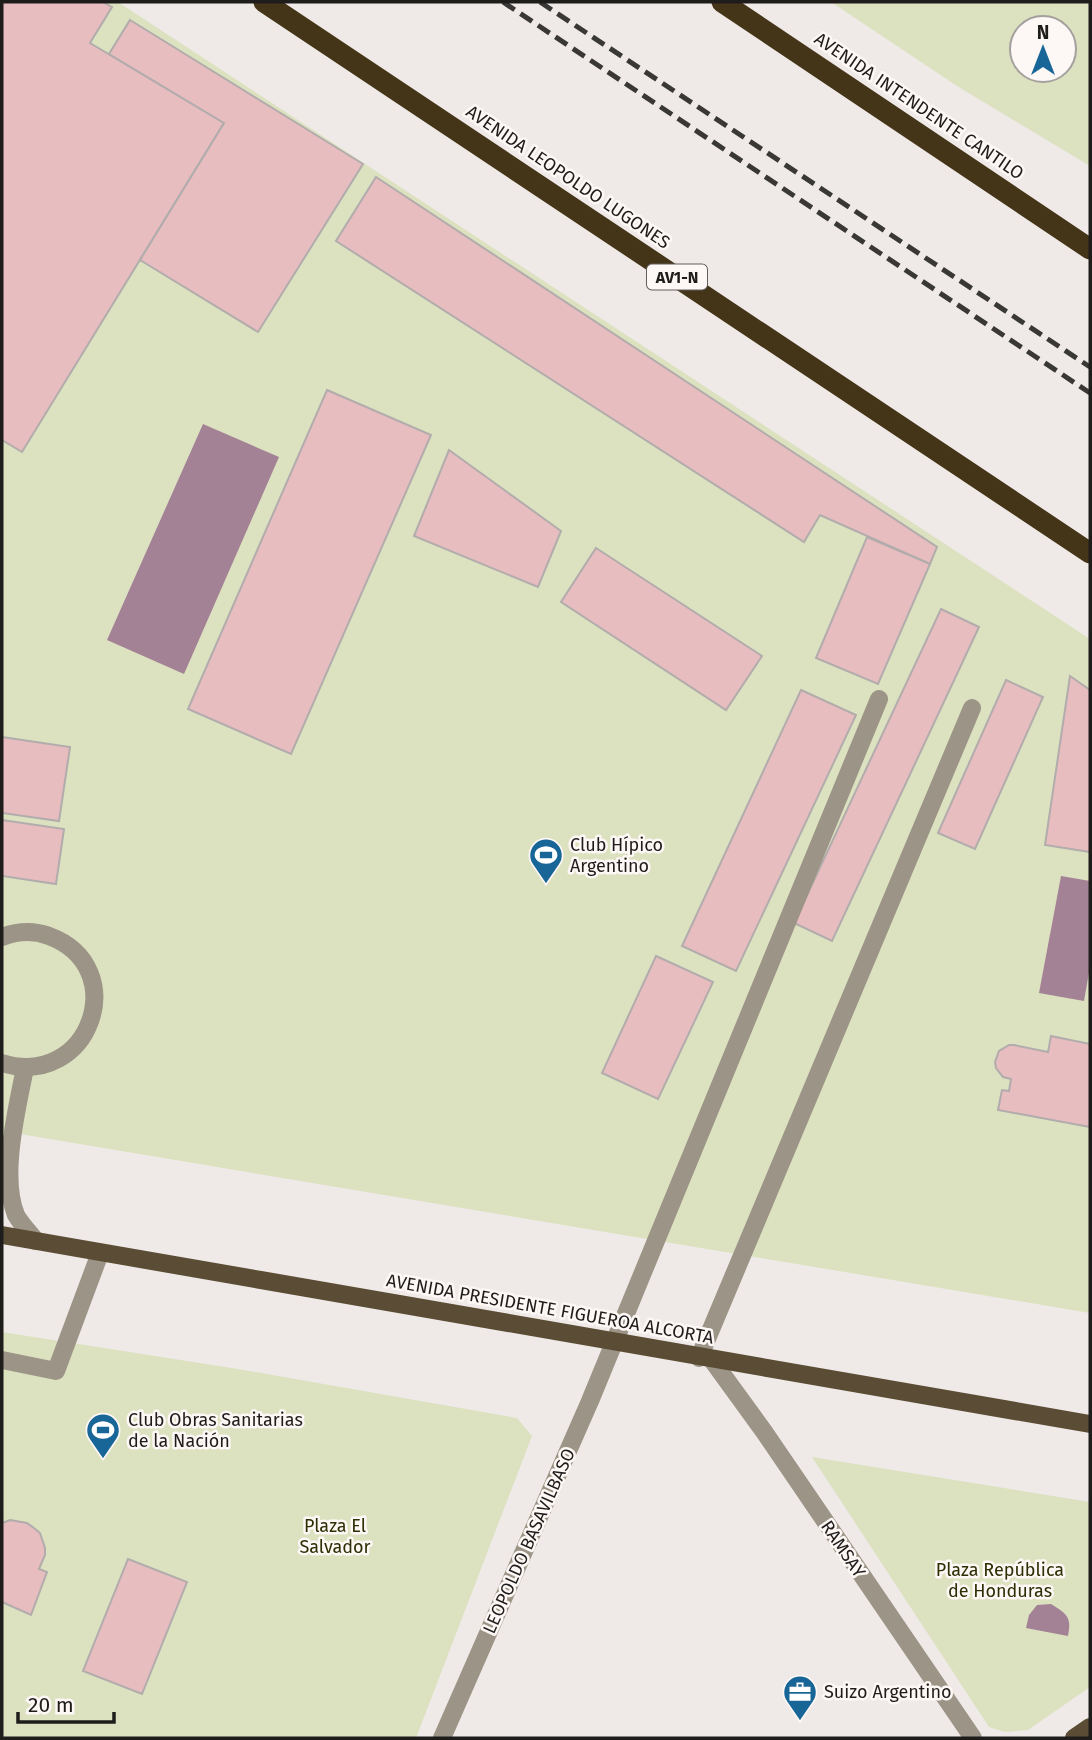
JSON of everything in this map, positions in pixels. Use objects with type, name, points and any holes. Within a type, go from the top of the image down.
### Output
[{"type":"highway","name":"AVENIDA LEOPOLDO LUGONES","points":[[264,2],[1090,553]]},
{"type":"highway","name":"AVENIDA INTENDENTE CANTILO","points":[[722,2],[1090,249]]},
{"type":"main road","name":"AVENIDA PRESIDENTE FIGUEROA ALCORTA","points":[[2,1235],[1090,1424]]},
{"type":"main road","points":[[1074,1738],[1090,1727]]},
{"type":"street","name":"LEOPOLDO BASAVILBASO","points":[[442,1738],[590,1401],[879,699]]},
{"type":"street","points":[[706,1359],[972,708]]},
{"type":"street","points":[[2,937],[15,932],[38,932],[60,940],[78,955],[90,975],[95,998],[93,1016],[86,1033],[75,1047],[60,1058],[25,1068],[2,1063]]},
{"type":"street","points":[[25,1068],[9,1152],[8,1186],[16,1214],[36,1241]]},
{"type":"street","points":[[2,1360],[56,1371],[100,1253]]},
{"type":"street","name":"RAMSAY","points":[[706,1359],[765,1433],[973,1738]]},
{"type":"green space","name":"Club Hípico Argentino","points":[[2,2],[118,2],[1090,639],[1090,1313],[2,1131]]},
{"type":"green space","points":[[831,2],[1090,2],[1090,166],[957,86]]},
{"type":"green space","name":"Plaza El Salvador","points":[[2,1332],[238,1369],[517,1418],[532,1436],[416,1738],[2,1738]]},
{"type":"green space","name":"Plaza República de Honduras","points":[[812,1457],[1090,1502],[1090,1687],[1028,1730],[1005,1732],[989,1727]]},
{"type":"shaded area","points":[[203,424],[279,457],[184,674],[107,640]]},
{"type":"shaded area","points":[[1061,876],[1090,881],[1090,967],[1084,1001],[1039,993]]},
{"type":"shaded area","points":[[1051,1604],[1069,1620],[1068,1636],[1026,1628],[1029,1615],[1037,1605]]},
{"type":"building","points":[[2,2],[103,2],[112,7],[90,43],[224,123],[22,452],[2,440]]},
{"type":"building","points":[[130,20],[363,164],[258,332],[140,260],[224,123],[109,54]]},
{"type":"building","points":[[376,177],[937,547],[930,564],[820,515],[804,542],[336,241]]},
{"type":"building","points":[[327,390],[431,435],[291,754],[188,709]]},
{"type":"building","points":[[449,450],[561,531],[538,587],[414,536]]},
{"type":"building","points":[[867,537],[930,564],[878,684],[816,658]]},
{"type":"building","points":[[596,548],[762,656],[726,710],[561,602]]},
{"type":"building","points":[[941,609],[979,627],[832,941],[794,923]]},
{"type":"building","points":[[1070,676],[1090,690],[1090,852],[1045,845]]},
{"type":"building","points":[[1006,680],[1043,697],[975,849],[938,833]]},
{"type":"building","points":[[801,690],[856,715],[736,971],[682,946]]},
{"type":"building","points":[[2,737],[70,747],[59,821],[2,813]]},
{"type":"building","points":[[2,820],[64,829],[56,884],[2,876]]},
{"type":"building","points":[[656,956],[713,982],[658,1099],[602,1073]]},
{"type":"building","points":[[1051,1036],[1090,1044],[1090,1127],[998,1110],[1002,1090],[1009,1091],[1011,1079],[1003,1077],[996,1068],[999,1051],[1014,1045],[1048,1052]]},
{"type":"building","points":[[10,1520],[27,1523],[34,1528],[40,1533],[45,1548],[39,1569],[47,1572],[31,1615],[2,1602],[2,1523]]},
{"type":"building","points":[[128,1559],[187,1582],[142,1694],[83,1671]]},
{"type":"railway","points":[[503,2],[1090,393]]},
{"type":"railway","points":[[540,2],[1090,367]]},
{"type":"place","name":"Club Hípico Argentino","points":[[546,885]]},
{"type":"place","name":"Club Obras Sanitarias de la Nación","points":[[103,1460]]},
{"type":"place","name":"Suizo Argentino","points":[[800,1722]]}]
